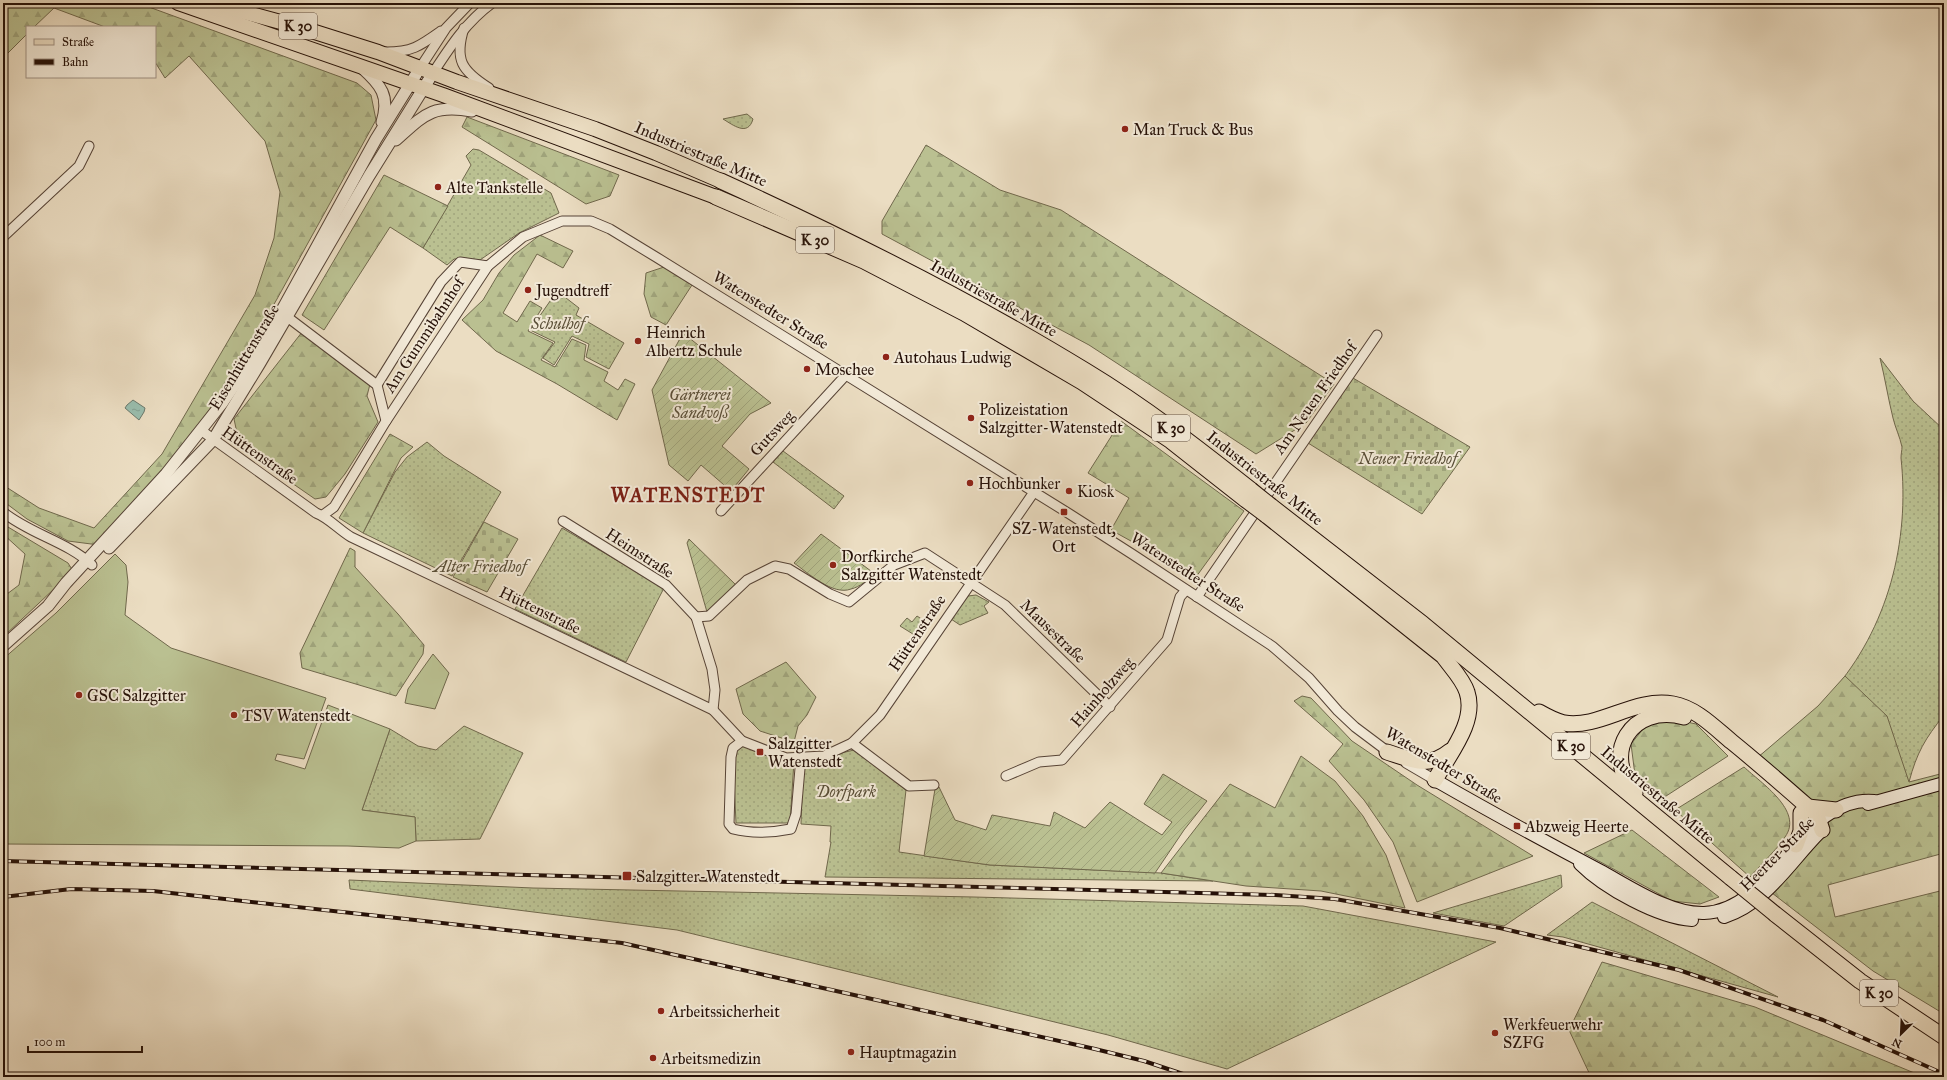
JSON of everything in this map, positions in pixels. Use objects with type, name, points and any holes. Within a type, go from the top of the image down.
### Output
[{"type":"highway","name":"Industriestraße Mitte","points":[[721,181],[862,247],[967,302],[1073,363],[1176,431],[1248,495]]},
{"type":"highway","name":"Industriestraße Mitte","points":[[716,197],[864,260],[964,313],[1082,382],[1171,441],[1248,495],[1495,683],[1775,914],[1860,981],[1944,1037]]},
{"type":"highway","name":"Industriestraße Mitte","points":[[1268,510],[1442,656],[1467,691],[1468,716],[1464,730],[1451,750]]},
{"type":"highway","points":[[1495,683],[1518,695],[1538,711],[1562,723],[1591,720],[1643,704],[1655,702],[1675,704],[1703,719],[1771,782],[1805,810],[1819,827]]},
{"type":"highway","points":[[1652,813],[1628,786],[1621,759],[1627,734],[1633,727],[1645,718],[1664,713],[1688,719],[1703,727],[1746,758]]},
{"type":"highway","points":[[1387,752],[1411,760],[1425,762],[1436,761],[1451,750]]},
{"type":"highway","points":[[1435,780],[1451,750]]},
{"type":"highway","points":[[1805,810],[1836,810]]},
{"type":"highway","points":[[1796,845],[1801,831],[1805,810]]},
{"type":"main road","name":"K 30","points":[[178,3],[416,86]]},
{"type":"main road","name":"K 30","points":[[211,3],[299,27],[378,52],[433,73]]},
{"type":"main road","name":"Industriestraße Mitte","points":[[433,73],[602,132],[721,181]]},
{"type":"main road","name":"Industriestraße Mitte","points":[[416,86],[716,197]]},
{"type":"main road","name":"Watenstedter Straße","points":[[1435,780],[1551,845]]},
{"type":"main road","name":"Heerter Straße","points":[[1551,845],[1573,858],[1671,907],[1691,912],[1705,913],[1723,909],[1746,896],[1765,880],[1796,845],[1819,827],[1849,811],[1874,801],[1944,783]]},
{"type":"main road","name":"Heerter Straße","points":[[1573,858],[1590,875],[1652,910],[1679,918],[1704,921],[1731,914],[1753,902],[1770,887],[1819,827],[1836,810],[1858,801],[1874,801]]},
{"type":"street","points":[[416,86],[420,68],[446,28],[470,3]]},
{"type":"street","points":[[416,86],[433,73],[464,28],[476,15],[492,3]]},
{"type":"street","points":[[378,52],[399,52],[417,48],[446,28]]},
{"type":"street","points":[[464,28],[459,45],[459,53],[468,73],[506,98]]},
{"type":"street","points":[[360,66],[379,85],[385,98],[385,111],[376,138]]},
{"type":"street","name":"Eisenhüttenstraße","points":[[3,646],[48,606],[213,440],[284,314],[376,138],[416,86]]},
{"type":"street","name":"Eisenhüttenstraße","points":[[90,563],[202,431],[284,314],[364,183],[388,147],[416,86]]},
{"type":"street","points":[[388,147],[417,121],[437,110],[458,108],[494,114]]},
{"type":"street","points":[[3,237],[79,166],[89,146]]},
{"type":"street","name":"Watenstedter Straße","points":[[562,221],[573,220],[591,222],[610,229],[1132,554],[1272,646],[1309,678],[1355,727],[1387,752],[1435,780]]},
{"type":"street","name":"Am Gummibahnhof","points":[[323,515],[334,507],[386,421],[488,266],[523,237],[562,221]]},
{"type":"street","name":"Am Gummibahnhof","points":[[378,385],[441,282],[460,262],[488,266]]},
{"type":"street","name":"Am Gummibahnhof","points":[[284,314],[378,385],[386,421]]},
{"type":"street","name":"Am Neuen Friedhof","points":[[1197,597],[1377,335]]},
{"type":"street","name":"Gutsweg","points":[[721,511],[845,376]]},
{"type":"street","name":"Hüttenstraße","points":[[202,431],[316,513],[323,515],[351,537],[713,710],[742,740],[786,758],[824,756],[852,743],[880,715],[970,582],[1034,492]]},
{"type":"street","points":[[3,512],[19,524],[90,563]]},
{"type":"street","name":"Heimstraße","points":[[563,521],[666,585],[696,617]]},
{"type":"street","name":"Mausestraße","points":[[696,617],[709,616],[747,580],[775,566],[789,569],[830,594],[849,602],[894,565],[924,554],[1005,605],[1110,707]]},
{"type":"street","name":"Hainholzweg","points":[[1006,776],[1039,762],[1062,760],[1110,707],[1167,640],[1180,597],[1186,590]]},
{"type":"street","points":[[696,617],[712,669],[716,690],[713,710]]},
{"type":"street","points":[[742,740],[733,748],[731,758],[729,824],[733,829],[771,833],[791,829],[796,814],[801,758]]},
{"type":"street","points":[[852,743],[909,786],[934,785]]},
{"type":"green space","points":[[3,3],[138,3],[357,83],[371,95],[376,120],[277,299],[229,382],[180,451],[99,545],[68,541],[27,519],[3,501],[3,485],[39,508],[94,528],[162,454],[255,295],[274,238],[280,192],[265,141],[189,56],[165,78],[156,64],[156,26],[102,26],[54,8],[35,26],[26,26],[26,35],[3,58]]},
{"type":"green space","points":[[747,114],[753,119],[748,127],[744,128],[740,128],[723,119]]},
{"type":"green space","points":[[467,117],[619,175],[610,196],[586,204],[462,127]]},
{"type":"green space","points":[[926,145],[1000,190],[1061,210],[1334,384],[1306,423],[1256,454],[1089,345],[882,234],[882,221]]},
{"type":"green space","points":[[473,149],[479,150],[551,193],[559,213],[519,233],[480,260],[454,259],[447,265],[423,248],[471,165],[466,156]]},
{"type":"green space","points":[[384,175],[448,206],[423,248],[390,227],[324,330],[302,315]]},
{"type":"green space","points":[[540,235],[573,251],[563,268],[537,254],[503,313],[517,322],[530,301],[542,308],[528,331],[553,343],[541,360],[555,367],[572,339],[586,345],[584,360],[608,372],[604,381],[618,390],[625,379],[635,384],[617,420],[557,384],[496,351],[462,320],[483,300],[499,273],[514,255]]},
{"type":"green space","points":[[664,267],[692,285],[666,325],[651,317],[644,294],[646,273]]},
{"type":"green space","name":"Schulhof","points":[[557,291],[579,308],[576,315],[624,343],[609,369],[586,357],[589,344],[572,336],[554,365],[543,358],[555,342],[530,330]]},
{"type":"green space","points":[[306,327],[371,380],[367,396],[378,422],[345,474],[326,497],[315,499],[240,447],[234,419]]},
{"type":"green space","name":"Gärtnerei Sandvoß","points":[[683,333],[771,403],[750,414],[722,446],[749,469],[731,491],[701,465],[688,481],[669,465],[652,390]]},
{"type":"green space","points":[[1880,358],[1913,401],[1944,430],[1944,715],[1922,746],[1909,782],[1757,758],[1815,710],[1832,692],[1851,667],[1868,640],[1881,612],[1891,582],[1898,552],[1902,521],[1902,447],[1893,418]]},
{"type":"green space","name":"Neuer Friedhof","points":[[1353,378],[1470,447],[1422,514],[1308,443]]},
{"type":"green space","points":[[1121,421],[1244,511],[1196,577],[1111,530],[1129,498],[1088,473]]},
{"type":"green space","points":[[390,434],[413,447],[401,458],[363,533],[339,518]]},
{"type":"green space","points":[[427,442],[444,456],[501,492],[452,576],[363,533],[395,472],[407,457]]},
{"type":"green space","points":[[783,451],[844,496],[834,509],[773,462]]},
{"type":"green space","name":"Alter Friedhof","points":[[484,522],[518,539],[487,592],[453,577]]},
{"type":"green space","points":[[3,524],[68,563],[73,571],[3,637],[3,597],[19,585],[25,554],[3,534]]},
{"type":"green space","points":[[562,528],[664,588],[626,662],[515,609]]},
{"type":"green space","points":[[821,534],[875,574],[857,587],[844,590],[836,589],[821,582],[794,563]]},
{"type":"green space","points":[[689,539],[738,587],[712,611],[707,612],[687,543]]},
{"type":"green space","points":[[350,548],[355,551],[355,567],[424,645],[423,654],[396,696],[302,668],[300,653]]},
{"type":"green space","name":"GSC Salzgitter","points":[[115,554],[126,565],[128,582],[125,615],[171,648],[326,698],[304,759],[277,754],[275,760],[305,769],[328,705],[390,729],[362,810],[415,817],[416,841],[399,848],[348,846],[3,844],[3,659],[56,613]]},
{"type":"green space","points":[[976,595],[989,602],[984,606],[988,613],[960,625],[951,619],[968,596]]},
{"type":"green space","points":[[917,616],[929,624],[921,639],[900,626],[907,618],[912,622]]},
{"type":"green space","points":[[433,654],[449,673],[435,709],[405,703],[408,689]]},
{"type":"green space","points":[[786,662],[816,697],[807,715],[798,726],[794,742],[760,731],[743,714],[736,689]]},
{"type":"green space","points":[[1845,676],[1887,716],[1909,782],[1944,773],[1944,853],[1828,885],[1835,917],[1944,890],[1944,1014],[1873,971],[1772,893],[1824,831],[1757,758],[1818,706]]},
{"type":"green space","points":[[1302,696],[1311,698],[1352,741],[1417,785],[1533,856],[1417,902],[1393,842],[1364,800],[1329,761],[1343,744],[1294,701]]},
{"type":"green space","points":[[1673,719],[1696,724],[1728,756],[1663,798],[1635,775],[1631,744],[1647,724]]},
{"type":"green space","points":[[464,726],[523,753],[480,839],[416,841],[415,817],[362,810],[390,729],[418,746],[436,750]]},
{"type":"green space","points":[[742,743],[794,761],[790,823],[736,823],[733,759],[735,750]]},
{"type":"green space","name":"Dorfpark","points":[[854,750],[906,790],[899,852],[990,865],[1161,873],[1213,881],[825,877],[831,842],[831,826],[801,824],[803,762]]},
{"type":"green space","points":[[1301,756],[1335,781],[1363,816],[1386,855],[1405,908],[1321,891],[1246,886],[1161,873],[1230,784],[1275,808]]},
{"type":"green space","points":[[1744,767],[1778,798],[1789,817],[1789,827],[1785,837],[1750,877],[1675,810]]},
{"type":"green space","points":[[1163,774],[1207,801],[1184,830],[1155,873],[990,865],[924,856],[935,789],[939,787],[955,820],[986,830],[992,815],[1050,826],[1054,812],[1085,828],[1110,802],[1162,835],[1172,822],[1144,804]]},
{"type":"green space","points":[[1632,830],[1719,897],[1700,904],[1672,901],[1584,853]]},
{"type":"green space","points":[[1561,875],[1562,887],[1504,926],[1433,913]]},
{"type":"green space","points":[[349,880],[533,888],[974,897],[1303,906],[1496,942],[1227,1069],[1108,1035],[677,930],[350,889]]},
{"type":"green space","points":[[1592,902],[1778,997],[1563,937],[1547,935]]},
{"type":"green space","points":[[1602,962],[1755,1007],[1924,1077],[1591,1077],[1569,1030]]},
{"type":"water","points":[[133,400],[145,408],[139,420],[125,408]]},
{"type":"railway","points":[[3,861],[1275,895],[1335,899],[1500,928],[1679,970],[1823,1020],[1944,1074]]},
{"type":"railway","points":[[3,897],[71,889],[153,891],[622,943],[1095,1049],[1144,1061],[1192,1077]]},
{"type":"place","name":"Man Truck & Bus","points":[[1125,129]]},
{"type":"place","name":"Alte Tankstelle","points":[[438,187]]},
{"type":"place","name":"Jugendtreff","points":[[528,290]]},
{"type":"place","name":"Heinrich Albertz Schule","points":[[638,341]]},
{"type":"place","name":"Autohaus Ludwig","points":[[886,357]]},
{"type":"place","name":"Moschee","points":[[807,369]]},
{"type":"place","name":"Polizeistation Salzgitter-Watenstedt","points":[[971,418]]},
{"type":"place","name":"Hochbunker","points":[[970,483]]},
{"type":"place","name":"Kiosk","points":[[1069,491]]},
{"type":"place","name":"SZ-Watenstedt, Ort","points":[[1064,512]]},
{"type":"place","name":"Dorfkirche Salzgitter Watenstedt","points":[[833,565]]},
{"type":"place","name":"GSC Salzgitter","points":[[79,695]]},
{"type":"place","name":"TSV Watenstedt","points":[[234,715]]},
{"type":"place","name":"Salzgitter Watenstedt","points":[[760,752]]},
{"type":"place","name":"Abzweig Heerte","points":[[1517,826]]},
{"type":"place","name":"Salzgitter-Watenstedt","points":[[627,876]]},
{"type":"place","name":"Arbeitssicherheit","points":[[661,1011]]},
{"type":"place","name":"Werkfeuerwehr SZFG","points":[[1495,1033]]},
{"type":"place","name":"Hauptmagazin","points":[[851,1052]]},
{"type":"place","name":"Arbeitsmedizin","points":[[653,1058]]},
{"type":"district","name":"WATENSTEDT","points":[[688,495]]}]
